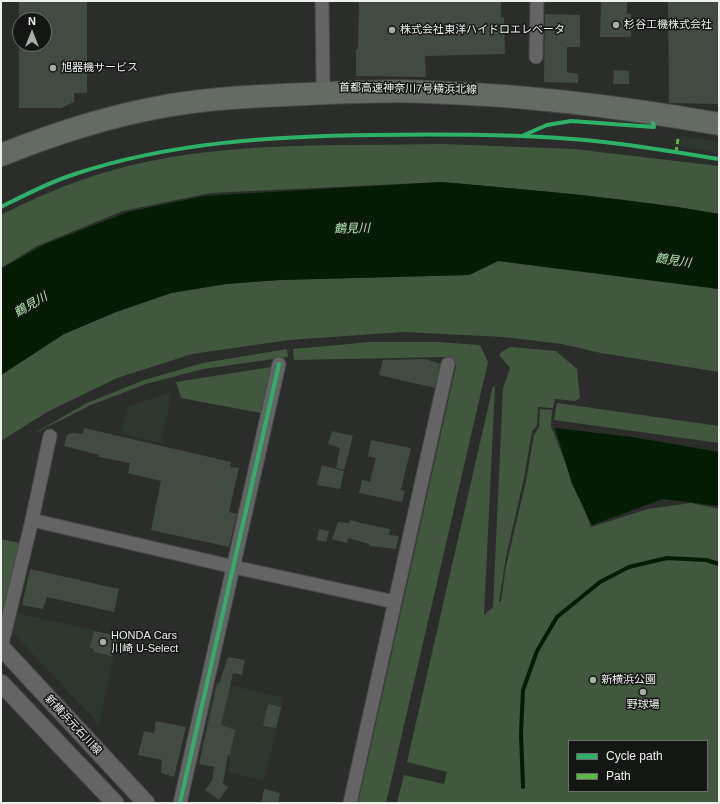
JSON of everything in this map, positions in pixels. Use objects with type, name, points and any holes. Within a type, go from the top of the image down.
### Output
[{"type":"highway","name":"首都高速神奈川7号横浜北線","points":[[98,119],[124,109],[209,95],[335,88],[428,87],[513,92],[597,100],[719,119]]},
{"type":"highway","name":"首都高速神奈川7号横浜北線","points":[[98,119],[211,99],[336,93],[427,92],[513,97],[589,105],[719,124]]},
{"type":"highway","points":[[1,149],[63,126],[98,119]]},
{"type":"highway","points":[[1,156],[64,128],[98,119]]},
{"type":"highway","points":[[1,164],[98,119]]},
{"type":"street","points":[[322,1],[322,81]]},
{"type":"street","points":[[536,56],[537,1]]},
{"type":"street","points":[[180,803],[279,364]]},
{"type":"street","points":[[350,803],[448,364]]},
{"type":"street","points":[[1,648],[32,520],[50,436]]},
{"type":"street","points":[[32,520],[395,602]]},
{"type":"street","name":"新横浜元石川線","points":[[1,648],[146,803]]},
{"type":"street","points":[[1,683],[115,803]]},
{"type":"shaded area","points":[[681,136],[719,142],[719,153],[680,147]]},
{"type":"shaded area","points":[[442,144],[574,149],[719,166],[719,214],[673,206],[573,194],[441,182],[210,193],[123,211],[37,246],[1,268],[1,215],[63,187],[112,170],[166,158],[205,152],[284,146]]},
{"type":"shaded area","points":[[498,261],[719,289],[719,372],[601,353],[562,344],[504,337],[403,332],[289,340],[192,354],[117,378],[47,412],[1,441],[1,375],[64,334],[116,312],[171,293],[226,284],[279,280],[469,275]]},
{"type":"shaded area","points":[[371,342],[436,342],[480,345],[488,362],[386,803],[358,803],[456,366],[446,357],[294,360],[293,349]]},
{"type":"shaded area","name":"新横浜公園","points":[[510,347],[556,351],[577,369],[580,398],[575,401],[555,399],[553,408],[538,407],[537,426],[532,431],[524,478],[506,557],[499,602],[501,601],[506,566],[526,481],[534,435],[539,427],[540,409],[552,410],[551,426],[591,527],[648,509],[691,503],[719,509],[719,803],[397,803],[404,775],[444,784],[447,772],[407,762],[493,386],[495,387],[484,615],[493,607],[503,388],[510,368],[500,356],[500,353]]},
{"type":"shaded area","points":[[287,349],[288,357],[203,369],[146,384],[91,405],[31,435],[87,403],[144,380],[203,363]]},
{"type":"shaded area","points":[[271,367],[261,413],[181,398],[176,382]]},
{"type":"shaded area","points":[[172,392],[161,443],[120,434],[128,407]]},
{"type":"shaded area","points":[[557,403],[719,426],[719,443],[554,420]]},
{"type":"shaded area","points":[[1,539],[20,543],[1,617]]},
{"type":"shaded area","points":[[17,613],[118,636],[99,724],[12,632]]},
{"type":"shaded area","points":[[216,682],[284,698],[264,781],[229,772],[230,757],[201,750]]},
{"type":"water","name":"鶴見川","points":[[441,182],[546,191],[684,208],[719,214],[719,289],[498,261],[469,275],[279,280],[226,284],[171,293],[116,312],[64,334],[1,375],[1,269],[43,245],[128,212],[204,196]]},
{"type":"water","points":[[555,428],[632,437],[719,452],[719,506],[663,499],[592,525],[572,484]]},
{"type":"building","name":"旭器機サービス","points":[[19,1],[87,1],[87,93],[74,93],[74,102],[61,108],[19,108],[19,52],[52,52],[52,12],[19,12]]},
{"type":"building","points":[[359,1],[501,1],[501,17],[504,17],[505,54],[425,56],[426,77],[356,76]]},
{"type":"building","name":"杉谷工機株式会社","points":[[601,1],[627,1],[627,14],[631,14],[631,37],[600,37]]},
{"type":"building","points":[[668,1],[719,1],[719,104],[669,103]]},
{"type":"building","points":[[545,14],[580,15],[580,47],[567,47],[567,72],[578,74],[578,83],[544,82]]},
{"type":"building","points":[[614,70],[629,71],[629,84],[613,84]]},
{"type":"building","points":[[426,359],[440,364],[435,388],[379,375],[383,360]]},
{"type":"building","points":[[84,428],[231,462],[230,467],[239,468],[229,512],[237,514],[229,547],[151,530],[161,481],[128,473],[130,463],[98,457],[99,455],[64,446],[67,435],[73,433],[83,434]]},
{"type":"building","points":[[332,431],[353,436],[344,470],[336,468],[340,448],[328,444]]},
{"type":"building","points":[[371,440],[411,448],[401,490],[405,491],[402,502],[359,493],[362,480],[370,482],[376,458],[368,456]]},
{"type":"building","points":[[322,465],[344,471],[340,489],[317,485]]},
{"type":"building","points":[[350,520],[390,529],[389,535],[399,536],[396,549],[370,546],[369,544],[348,538],[347,543],[332,539],[338,522],[349,523]]},
{"type":"building","points":[[319,529],[329,531],[326,542],[317,540]]},
{"type":"building","points":[[30,569],[119,589],[114,612],[47,597],[43,609],[22,605]]},
{"type":"building","name":"HONDA Cars 川崎 U-Select","points":[[94,631],[117,636],[112,656],[94,652],[94,649],[90,648]]},
{"type":"building","points":[[228,657],[245,660],[242,675],[233,673],[221,725],[235,730],[230,755],[228,754],[223,784],[228,787],[219,800],[205,790],[212,781],[214,767],[199,764],[217,684],[219,684]]},
{"type":"building","points":[[268,704],[281,707],[276,728],[263,726]]},
{"type":"building","points":[[156,721],[186,727],[174,777],[161,773],[162,760],[138,755],[144,731],[154,733]]},
{"type":"building","points":[[264,789],[280,793],[278,803],[261,803]]},
{"type":"waterway","points":[[523,787],[521,734],[523,690],[537,651],[557,617],[600,582],[629,567],[667,558],[706,560],[719,564]]},
{"type":"marked path","points":[[676,153],[678,139]]},
{"type":"cycle path","points":[[524,135],[547,125],[571,121],[654,127],[653,123]]},
{"type":"cycle path","points":[[1,207],[56,181],[111,163],[186,148],[262,139],[402,135],[533,137],[585,140],[652,148],[719,159]]},
{"type":"cycle path","points":[[180,803],[279,364]]},
{"type":"place","name":"杉谷工機株式会社","points":[[616,25]]},
{"type":"place","name":"株式会社東洋ハイドロエレベータ","points":[[392,30]]},
{"type":"place","name":"旭器機サービス","points":[[53,68]]},
{"type":"place","name":"HONDA Cars 川崎 U-Select","points":[[103,642]]},
{"type":"place","name":"新横浜公園","points":[[593,680]]},
{"type":"place","name":"野球場","points":[[643,692]]}]
